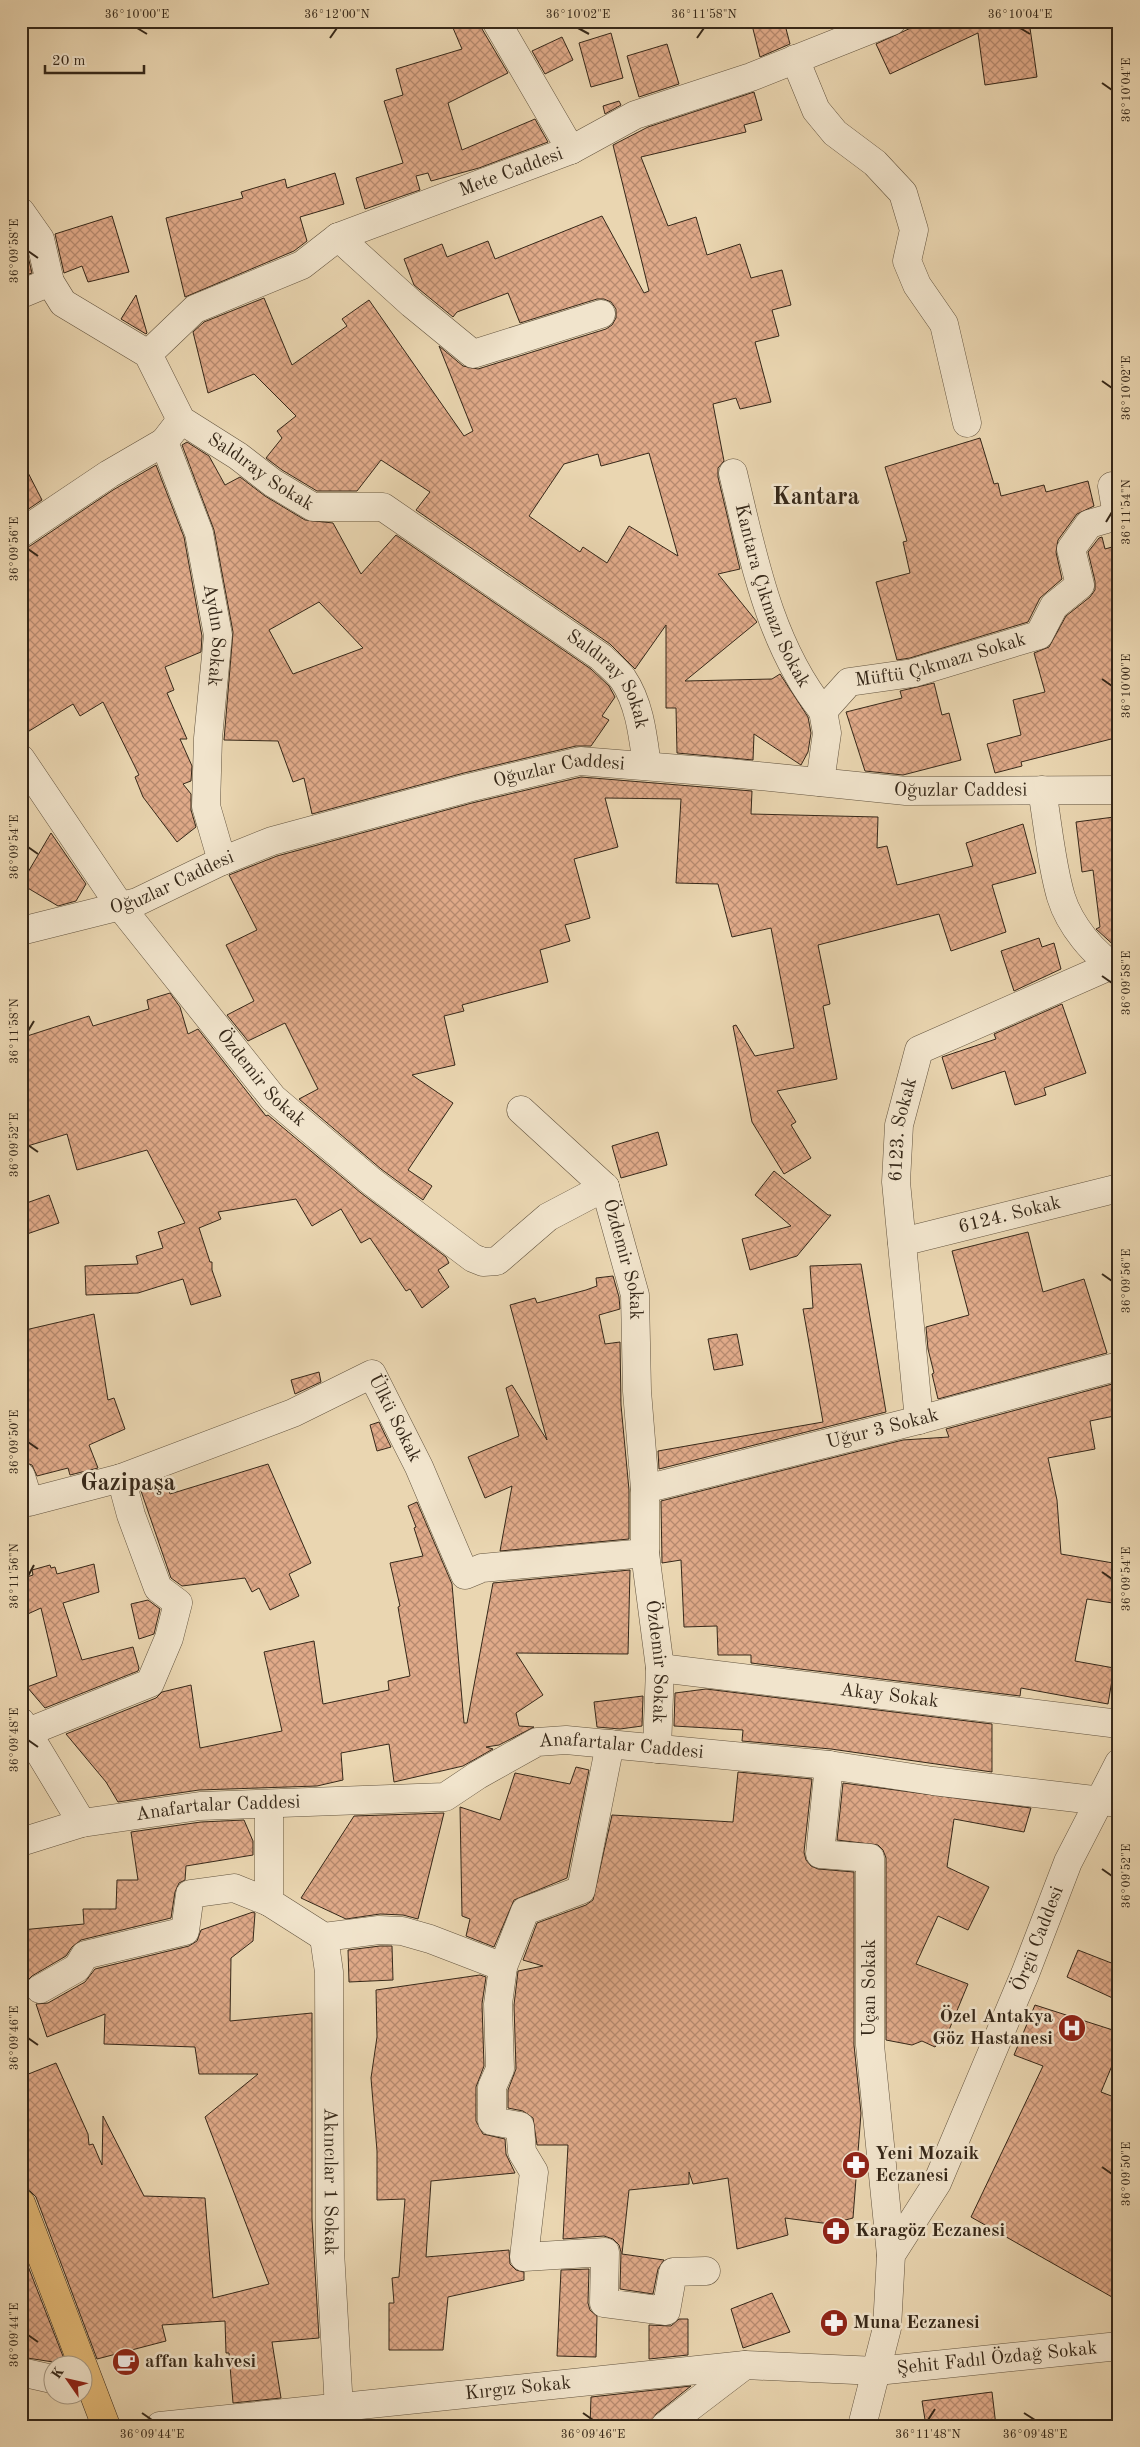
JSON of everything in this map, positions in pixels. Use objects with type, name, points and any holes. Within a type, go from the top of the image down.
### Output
[{"type":"main road","points":[[21,2203],[76,2354]]},
{"type":"main road","points":[[92,2396],[106,2426]]},
{"type":"street","points":[[496,21],[571,150]]},
{"type":"street","name":"Mete Caddesi","points":[[148,354],[195,309],[302,265],[338,237],[571,150],[635,115],[751,77],[795,59],[856,28],[892,21]]},
{"type":"street","points":[[795,59],[816,110],[835,133],[875,163],[903,193],[914,230],[907,261],[917,285],[944,324],[968,423]]},
{"type":"street","points":[[21,212],[40,238],[50,282],[63,303],[148,354],[181,420],[164,442],[109,474],[21,533]]},
{"type":"street","points":[[338,237],[412,304],[473,354],[601,314]]},
{"type":"street","points":[[21,294],[50,282]]},
{"type":"street","name":"Saldıray Sokak","points":[[181,420],[238,456],[273,484],[314,507],[382,507],[601,657],[623,679],[633,698],[641,728],[647,766]]},
{"type":"street","name":"Aydın Sokak","points":[[164,442],[199,533],[218,635],[208,738],[206,806],[222,861]]},
{"type":"street","name":"Kantara Çıkmazı Sokak","points":[[733,474],[753,560],[780,642],[804,688],[823,711]]},
{"type":"street","name":"Müftü Çıkmazı Sokak","points":[[823,711],[849,682],[913,673],[1039,635],[1054,606],[1080,585],[1071,549],[1089,524],[1117,516],[1112,486]]},
{"type":"street","points":[[820,782],[827,733],[823,711]]},
{"type":"street","name":"Özdemir Sokak","points":[[21,759],[120,906],[273,1098],[370,1181],[473,1258],[483,1262],[497,1261],[548,1217],[605,1187],[635,1295],[637,1391],[645,1490],[645,1553],[660,1668],[657,1749]]},
{"type":"street","name":"Oğuzlar Caddesi","points":[[21,932],[138,902],[222,861],[272,842],[468,788],[580,761],[906,791],[1119,790]]},
{"type":"street","points":[[1042,790],[1061,897],[1069,916],[1092,947],[1116,966]]},
{"type":"street","name":"6123. Sokak","points":[[920,1420],[896,1182],[899,1125],[919,1050],[1116,966]]},
{"type":"street","points":[[521,1110],[605,1187]]},
{"type":"street","name":"6124. Sokak","points":[[902,1242],[1119,1188]]},
{"type":"street","name":"Uğur 3 Sokak","points":[[645,1490],[920,1420],[1119,1366]]},
{"type":"street","name":"Ülkü Sokak","points":[[21,1476],[30,1502],[121,1478],[293,1413],[372,1374],[419,1467],[465,1575],[482,1568],[545,1560],[645,1553]]},
{"type":"street","points":[[82,1823],[24,1727],[150,1683],[169,1638],[178,1603],[158,1588],[131,1515],[121,1478]]},
{"type":"street","name":"Akay Sokak","points":[[660,1668],[1119,1724]]},
{"type":"street","name":"Anafartalar Caddesi","points":[[21,1842],[82,1823],[200,1806],[445,1797],[478,1775],[538,1742],[566,1740],[829,1765],[934,1781],[1110,1802]]},
{"type":"street","points":[[610,1744],[581,1890],[525,1911],[503,1967],[498,2004],[500,2069],[492,2087],[492,2121],[520,2126],[522,2152],[534,2172],[524,2258],[605,2252],[604,2303],[666,2311],[673,2272],[706,2271]]},
{"type":"street","name":"Örgü Caddesi","points":[[862,2426],[887,2328],[891,2255],[937,2183],[1025,1974],[1068,1862],[1110,1802],[1119,1763]]},
{"type":"street","name":"Uçan Sokak","points":[[829,1765],[820,1854],[870,1858],[870,2045],[891,2255]]},
{"type":"street","points":[[269,1804],[269,1902]]},
{"type":"street","points":[[40,1988],[77,1968],[86,1955],[185,1931],[190,1894],[234,1888],[269,1902],[324,1937],[379,1930],[402,1931],[430,1939],[503,1967]]},
{"type":"street","name":"Akıncılar 1 Sokak","points":[[324,1937],[330,1972],[330,2251],[338,2417]]},
{"type":"street","name":"Şehit Fadıl Özdağ Sokak","points":[[877,2371],[1119,2346]]},
{"type":"street","points":[[665,2426],[745,2365]]},
{"type":"street","name":"Kırgız Sokak","points":[[160,2426],[338,2417],[745,2365],[877,2371]]},
{"type":"street","points":[[21,2372],[42,2377]]},
{"type":"building","points":[[450,21],[480,21],[482,29],[508,73],[448,103],[462,150],[535,119],[548,142],[479,168],[431,181],[428,173],[416,176],[420,190],[365,209],[356,178],[403,163],[384,101],[403,95],[396,69],[462,49]]},
{"type":"building","points":[[751,21],[784,21],[790,44],[760,57]]},
{"type":"building","points":[[926,21],[1029,21],[1037,77],[985,85],[978,33],[890,74],[876,44]]},
{"type":"building","points":[[611,33],[623,78],[591,87],[579,43]]},
{"type":"building","points":[[562,37],[573,60],[545,74],[532,51]]},
{"type":"building","points":[[667,44],[679,84],[639,97],[627,56]]},
{"type":"building","points":[[754,92],[762,120],[744,125],[746,132],[641,157],[668,226],[696,217],[707,255],[740,244],[751,278],[782,270],[791,305],[772,310],[779,336],[755,342],[771,402],[740,409],[736,398],[713,404],[724,461],[718,468],[718,477],[740,569],[718,574],[757,622],[685,681],[772,679],[780,674],[808,717],[811,733],[808,752],[801,765],[754,734],[753,760],[677,753],[676,708],[666,708],[666,625],[635,669],[610,644],[416,510],[430,492],[381,460],[357,491],[317,491],[282,470],[266,458],[282,438],[277,431],[296,416],[254,374],[208,393],[193,332],[204,322],[264,298],[292,365],[347,326],[342,319],[369,300],[464,436],[473,431],[439,346],[463,366],[478,369],[606,329],[612,325],[616,318],[616,309],[611,302],[597,299],[520,323],[508,293],[457,312],[453,317],[414,285],[404,259],[442,244],[447,257],[488,241],[495,259],[602,216],[644,293],[649,291],[613,145],[648,127]],"holes":[[[649,453],[678,556],[629,526],[607,563],[583,547],[580,552],[529,516],[564,464],[598,454],[601,466]]]},
{"type":"building","points":[[619,101],[621,105],[605,114],[603,106]]},
{"type":"building","points":[[335,173],[344,204],[300,217],[307,241],[294,251],[185,297],[166,218],[243,198],[241,192],[285,179],[287,188]]},
{"type":"building","points":[[112,216],[129,272],[88,282],[82,266],[64,273],[55,234]]},
{"type":"building","points":[[25,244],[32,273],[21,277],[21,245]]},
{"type":"building","points":[[136,295],[147,333],[146,334],[121,319]]},
{"type":"building","points":[[980,438],[994,484],[998,483],[1001,496],[1044,485],[1046,492],[1088,481],[1094,506],[1077,514],[1058,540],[1056,552],[1062,579],[1040,598],[1028,622],[910,658],[897,660],[876,582],[910,573],[903,542],[907,541],[885,467]]},
{"type":"building","points":[[187,442],[209,456],[225,485],[240,477],[265,496],[305,520],[333,523],[361,574],[396,535],[591,669],[609,686],[615,697],[602,716],[609,720],[591,746],[576,746],[464,773],[312,814],[304,778],[293,782],[278,741],[224,740],[233,632],[214,530],[182,445]],"holes":[[[319,602],[363,648],[293,674],[269,630]]]},
{"type":"building","points":[[21,459],[42,500],[21,514]]},
{"type":"building","points":[[156,465],[184,537],[202,636],[201,652],[165,667],[174,690],[167,693],[187,739],[180,739],[192,766],[191,781],[183,784],[191,794],[191,810],[196,827],[177,842],[143,797],[135,777],[139,775],[103,702],[80,716],[73,704],[21,736],[21,548],[30,546],[113,490]]},
{"type":"building","points":[[1102,537],[1105,549],[1119,545],[1119,737],[1021,762],[1022,766],[995,773],[987,744],[1021,735],[1013,700],[1045,692],[1034,653],[1049,647],[1066,616],[1090,597],[1095,590],[1095,581],[1088,552],[1099,538]]},
{"type":"building","points":[[934,683],[942,715],[949,713],[961,760],[903,775],[865,771],[846,712],[902,698],[900,691]]},
{"type":"building","points":[[581,777],[752,791],[751,814],[878,817],[877,848],[887,846],[897,885],[973,866],[966,843],[1023,824],[1036,873],[992,885],[1006,932],[951,951],[939,914],[818,945],[830,1004],[823,1006],[837,1079],[777,1091],[796,1122],[791,1125],[811,1158],[784,1174],[752,1122],[733,1026],[736,1025],[755,1056],[794,1048],[771,928],[732,937],[718,884],[676,883],[681,799],[605,798],[618,847],[574,859],[590,918],[565,925],[570,941],[540,950],[548,982],[462,1005],[464,1011],[444,1016],[455,1065],[412,1075],[453,1103],[408,1170],[432,1186],[423,1200],[381,1169],[299,1099],[318,1089],[285,1023],[248,1041],[227,1015],[254,1001],[226,945],[257,930],[229,875],[277,856],[472,803]]},
{"type":"building","points":[[1114,817],[1119,855],[1119,950],[1096,929],[1100,927],[1093,870],[1082,872],[1076,822]]},
{"type":"building","points":[[51,833],[86,884],[76,901],[58,906],[21,884]]},
{"type":"building","points":[[1039,938],[1042,947],[1054,943],[1061,969],[1014,991],[1001,951]]},
{"type":"building","points":[[170,993],[180,1007],[188,1034],[198,1029],[266,1116],[268,1115],[361,1193],[446,1257],[449,1263],[438,1270],[449,1287],[422,1308],[410,1289],[406,1291],[370,1238],[361,1243],[341,1209],[312,1226],[296,1199],[218,1212],[221,1219],[199,1228],[210,1262],[212,1262],[212,1270],[221,1296],[191,1305],[183,1279],[138,1293],[86,1295],[85,1266],[138,1264],[136,1256],[163,1248],[158,1232],[185,1223],[147,1150],[77,1170],[67,1134],[21,1148],[21,1038],[89,1016],[93,1026],[149,1009],[147,1000]]},
{"type":"building","points":[[1062,1004],[1086,1073],[1044,1088],[1046,1095],[1015,1105],[1005,1071],[952,1089],[942,1057],[996,1039],[994,1034]]},
{"type":"building","points":[[658,1132],[667,1165],[621,1178],[612,1146]]},
{"type":"building","points":[[774,1171],[828,1215],[831,1215],[797,1256],[750,1270],[742,1239],[791,1226],[755,1195]]},
{"type":"building","points":[[49,1195],[59,1223],[21,1236],[21,1205]]},
{"type":"building","points":[[1028,1232],[1043,1292],[1084,1279],[1107,1353],[938,1399],[932,1374],[934,1373],[928,1349],[926,1327],[969,1315],[952,1251]]},
{"type":"building","points":[[861,1264],[886,1412],[659,1469],[658,1451],[823,1422],[803,1309],[813,1308],[810,1266]]},
{"type":"building","points":[[613,1276],[619,1297],[620,1309],[599,1315],[605,1344],[620,1342],[621,1405],[629,1490],[629,1539],[500,1551],[512,1486],[485,1498],[468,1457],[519,1436],[506,1388],[512,1385],[547,1440],[510,1305],[535,1298],[537,1303],[586,1290],[597,1286],[596,1278]]},
{"type":"building","points":[[94,1314],[108,1400],[114,1398],[125,1429],[89,1445],[98,1468],[70,1475],[68,1468],[37,1476],[32,1465],[21,1461],[21,1331]]},
{"type":"building","points":[[737,1334],[743,1365],[714,1370],[708,1339]]},
{"type":"building","points":[[319,1372],[321,1382],[295,1394],[291,1380]]},
{"type":"building","points":[[1116,1383],[1119,1391],[1119,1415],[1090,1421],[1095,1449],[1048,1458],[1057,1500],[1061,1554],[1119,1564],[1119,1604],[1087,1599],[1075,1661],[1114,1668],[1108,1704],[1021,1688],[1020,1696],[751,1663],[751,1655],[718,1655],[717,1626],[684,1627],[681,1560],[662,1563],[661,1501],[903,1440],[949,1437],[946,1429]]},
{"type":"building","points":[[379,1422],[391,1447],[377,1451],[370,1425]]},
{"type":"building","points":[[268,1464],[311,1563],[289,1574],[299,1596],[270,1610],[259,1588],[252,1592],[245,1578],[182,1586],[171,1578],[140,1488],[164,1478],[170,1494]]},
{"type":"building","points":[[417,1502],[452,1584],[464,1723],[467,1723],[493,1583],[630,1570],[628,1654],[516,1653],[543,1695],[516,1713],[519,1726],[534,1727],[499,1745],[486,1747],[493,1749],[463,1766],[394,1782],[389,1744],[341,1753],[343,1780],[317,1786],[199,1790],[118,1802],[106,1782],[66,1734],[156,1698],[162,1692],[191,1685],[200,1748],[282,1731],[264,1652],[314,1641],[323,1704],[389,1690],[388,1681],[410,1676],[398,1607],[400,1606],[390,1563],[423,1556],[414,1528],[416,1527],[408,1506]]},
{"type":"building","points":[[94,1564],[99,1592],[63,1603],[82,1660],[133,1647],[139,1668],[138,1671],[45,1708],[27,1687],[57,1676],[41,1608],[21,1617],[21,1579],[33,1575],[32,1570],[50,1565],[51,1568],[55,1567],[57,1574]]},
{"type":"building","points":[[148,1600],[160,1609],[154,1634],[139,1639],[131,1604]]},
{"type":"building","points":[[706,1689],[992,1724],[992,1772],[831,1749],[742,1741],[743,1730],[674,1726],[675,1693]]},
{"type":"building","points":[[643,1696],[642,1726],[620,1729],[597,1727],[594,1702]]},
{"type":"building","points":[[576,1767],[589,1770],[567,1878],[514,1900],[494,1947],[466,1936],[470,1919],[462,1916],[460,1807],[500,1820],[515,1773],[570,1784]]},
{"type":"building","points":[[738,1772],[812,1779],[804,1852],[806,1860],[811,1866],[818,1869],[854,1872],[854,2045],[861,2113],[853,2218],[830,2224],[785,2218],[788,2235],[737,2249],[728,2178],[693,2184],[689,2172],[689,2184],[629,2190],[622,2254],[664,2260],[658,2269],[653,2294],[620,2289],[621,2252],[619,2245],[613,2239],[604,2236],[563,2239],[568,2145],[537,2145],[533,2118],[523,2111],[508,2108],[508,2090],[516,2069],[514,2005],[518,1971],[543,1966],[523,1960],[537,1923],[586,1905],[593,1900],[612,1815],[733,1822]]},
{"type":"building","points":[[843,1783],[1031,1808],[1024,1832],[954,1819],[947,1867],[989,1887],[968,1930],[938,1916],[916,1964],[968,1984],[949,2030],[935,2047],[922,2041],[912,2045],[886,2040],[886,1858],[883,1850],[878,1845],[837,1840]]},
{"type":"building","points":[[444,1813],[418,1919],[403,1915],[380,1914],[346,1919],[301,1898],[354,1816]]},
{"type":"building","points":[[244,1820],[253,1841],[253,1855],[186,1866],[185,1880],[179,1883],[175,1892],[171,1918],[81,1940],[72,1947],[66,1956],[32,1976],[26,1982],[25,1990],[21,1991],[21,1930],[84,1924],[83,1909],[116,1909],[117,1880],[138,1880],[131,1832],[201,1822]]},
{"type":"building","points":[[253,1912],[255,1913],[253,1941],[231,1958],[230,2021],[312,2013],[312,2219],[319,2338],[272,2342],[281,2398],[233,2403],[229,2353],[226,2353],[225,2321],[162,2325],[166,2341],[97,2359],[36,2197],[30,2191],[21,2188],[21,2077],[56,2063],[88,2134],[89,2145],[93,2144],[102,2165],[103,2116],[144,2196],[205,2198],[213,2298],[269,2284],[205,2117],[258,2074],[199,2074],[195,2047],[104,2044],[105,2014],[47,2037],[36,2004],[48,2003],[85,1982],[95,1969],[189,1946],[197,1941],[201,1930]]},
{"type":"building","points":[[392,1946],[393,1980],[349,1982],[348,1950]]},
{"type":"building","points":[[1078,1950],[1119,1966],[1119,2001],[1067,1977]]},
{"type":"building","points":[[480,1975],[486,1977],[482,2004],[484,2066],[476,2087],[476,2121],[483,2134],[505,2139],[506,2154],[515,2173],[431,2181],[426,2257],[509,2250],[510,2264],[516,2270],[524,2272],[524,2280],[448,2297],[443,2350],[389,2350],[389,2303],[394,2303],[392,2278],[399,2277],[405,2199],[377,2200],[377,2151],[371,2078],[377,2037],[376,1990]]},
{"type":"building","points":[[1035,2005],[1119,2032],[1119,2049],[1101,2092],[1119,2099],[1119,2301],[971,2217],[1043,2066],[1014,2055]]},
{"type":"building","points":[[21,2248],[62,2354],[42,2354],[42,2360],[21,2357]]},
{"type":"building","points":[[589,2269],[588,2303],[590,2310],[597,2316],[596,2357],[557,2356],[561,2270]]},
{"type":"building","points":[[772,2293],[790,2332],[743,2348],[731,2309]]},
{"type":"building","points":[[679,2319],[688,2319],[688,2355],[649,2359],[649,2325],[671,2326]]},
{"type":"building","points":[[691,2386],[656,2414],[650,2426],[590,2426],[591,2397]]},
{"type":"building","points":[[992,2392],[996,2426],[926,2426],[922,2401]]},
{"type":"place","name":"Özel Antakya Göz Hastanesi","points":[[1072,2028]]},
{"type":"place","name":"Yeni Mozaik Eczanesi","points":[[856,2165]]},
{"type":"place","name":"Karagöz Eczanesi","points":[[836,2231]]},
{"type":"place","name":"Muna Eczanesi","points":[[834,2323]]},
{"type":"place","name":"affan kahvesi","points":[[126,2362]]},
{"type":"district","name":"Kantara","points":[[816,498]]},
{"type":"district","name":"Gazipaşa","points":[[128,1484]]}]
